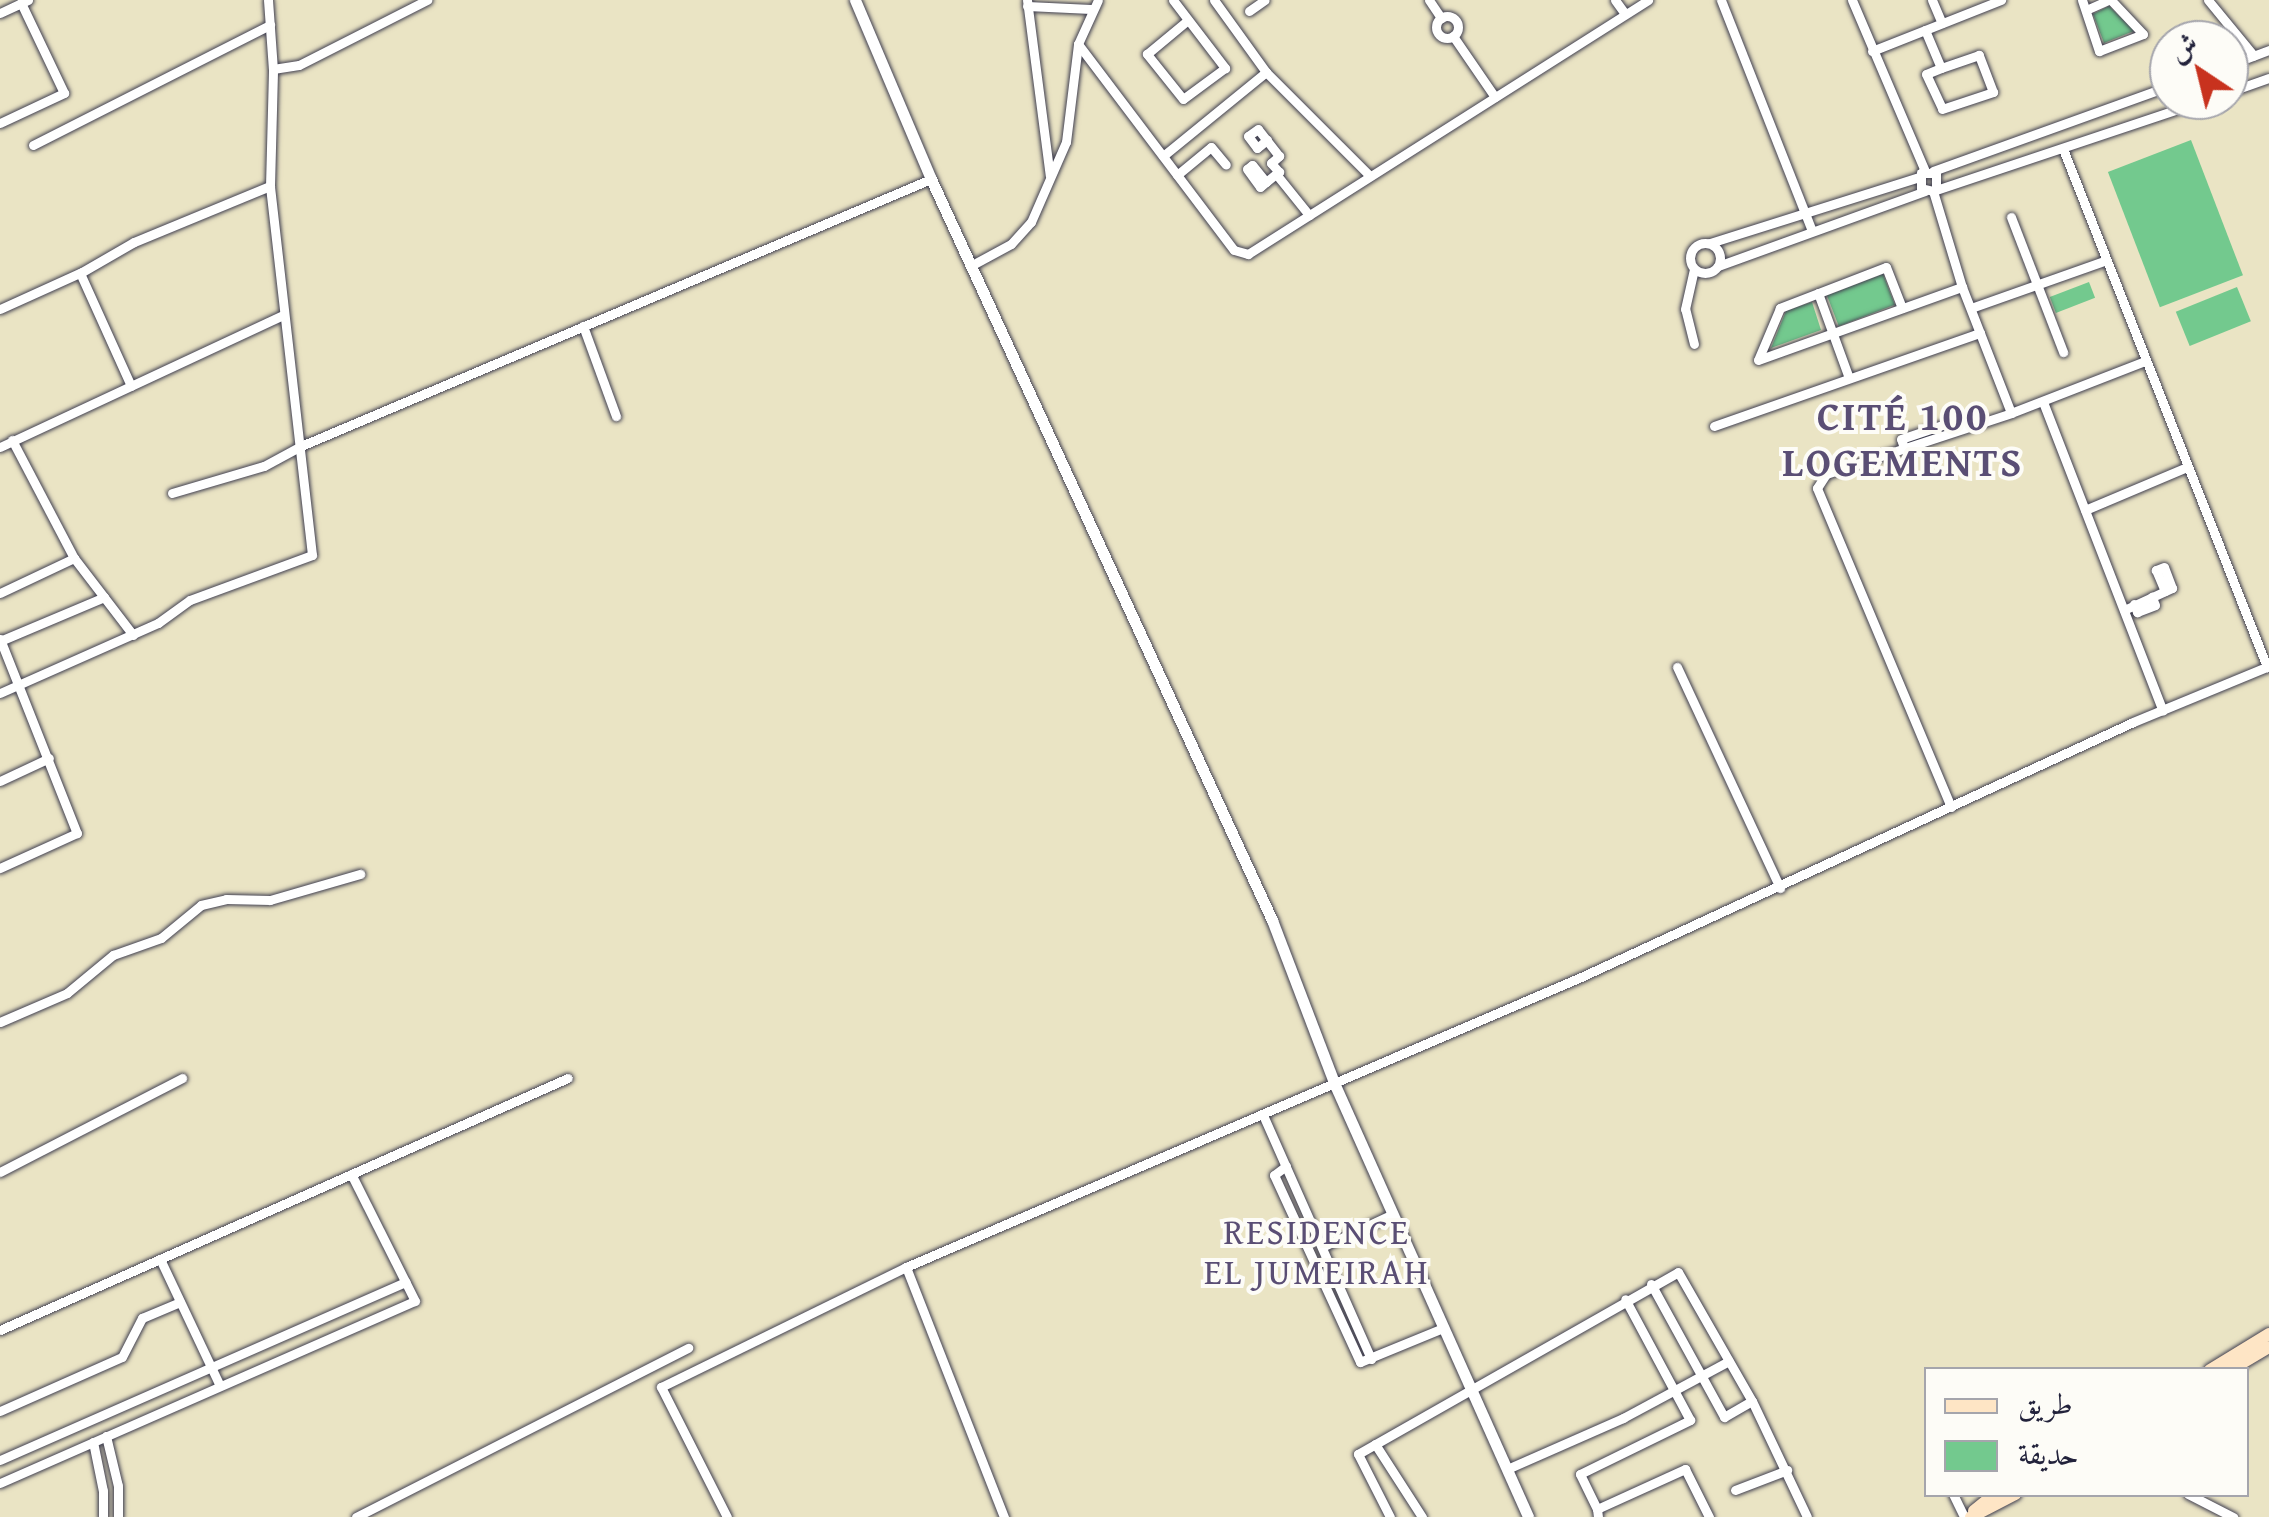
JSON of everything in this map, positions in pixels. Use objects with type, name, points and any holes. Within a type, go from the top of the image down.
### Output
[{"type":"main road","points":[[2215,1367],[2269,1334]]},
{"type":"main road","points":[[2235,1367],[2269,1346]]},
{"type":"main road","points":[[1967,1517],[1991,1497]]},
{"type":"main road","points":[[1967,1517],[2009,1497]]},
{"type":"street","points":[[0,694],[133,635],[190,600],[312,555],[270,186],[273,69],[268,0]]},
{"type":"street","points":[[273,69],[300,65],[428,0]]},
{"type":"street","points":[[855,0],[931,179],[974,264],[1272,920],[1335,1085],[1528,1517]]},
{"type":"street","points":[[1174,0],[1224,68],[1183,99],[1147,54],[1188,20]]},
{"type":"street","points":[[1214,0],[1266,72],[1370,176]]},
{"type":"street","points":[[1249,11],[1265,0]]},
{"type":"street","points":[[1429,0],[1442,18],[1451,17],[1458,24],[1453,36],[1495,97]]},
{"type":"street","points":[[1615,0],[1625,14]]},
{"type":"street","points":[[1078,44],[1234,250],[1248,254],[1648,0]]},
{"type":"street","points":[[1721,0],[1812,232]]},
{"type":"street","points":[[1852,0],[1925,173],[1962,286],[2010,412]]},
{"type":"street","points":[[1932,0],[1942,23]]},
{"type":"street","points":[[1872,51],[2001,0]]},
{"type":"street","points":[[2109,0],[2143,34],[2099,50],[2084,5],[2109,0]]},
{"type":"street","points":[[2208,0],[2254,56]]},
{"type":"street","points":[[0,13],[24,2],[64,93],[0,123]]},
{"type":"street","points":[[974,264],[1011,244],[1030,222],[1050,178],[1066,142],[1078,44],[1094,5],[1027,3],[1050,178]]},
{"type":"street","points":[[34,144],[270,25]]},
{"type":"street","points":[[1925,30],[1941,68]]},
{"type":"street","points":[[2249,58],[2269,50]]},
{"type":"street","points":[[1979,54],[1993,92],[1942,109],[1926,74],[1941,68],[1979,54]]},
{"type":"street","points":[[1163,156],[1266,72]]},
{"type":"street","points":[[1694,344],[1685,309],[1694,269],[1692,250],[1808,215],[2149,93]]},
{"type":"street","points":[[1694,269],[1707,273],[1931,190],[2149,120]]},
{"type":"street","points":[[1267,140],[1279,156],[1272,162],[1276,174],[1309,215]]},
{"type":"street","points":[[1177,175],[1212,147],[1226,165]]},
{"type":"street","points":[[727,1517],[661,1387],[906,1267],[1335,1085],[2268,666],[2104,261],[2063,149]]},
{"type":"street","points":[[1925,173],[1940,181],[1931,190]]},
{"type":"street","points":[[1266,182],[1276,174]]},
{"type":"street","points":[[172,493],[264,466],[302,446],[931,179]]},
{"type":"street","points":[[0,310],[80,273],[134,242],[270,186]]},
{"type":"street","points":[[2010,217],[2063,352]]},
{"type":"street","points":[[1710,243],[1719,252],[1718,266]]},
{"type":"street","points":[[1971,308],[2104,261]]},
{"type":"street","points":[[1902,308],[1886,266],[1780,308],[1758,360],[1902,308],[1962,286]]},
{"type":"street","points":[[80,273],[131,386]]},
{"type":"street","points":[[1818,293],[1849,378]]},
{"type":"street","points":[[0,447],[284,315]]},
{"type":"street","points":[[582,326],[616,416]]},
{"type":"street","points":[[1714,426],[1980,333]]},
{"type":"street","points":[[1951,807],[1817,488],[1826,474],[2043,402],[2144,361]]},
{"type":"street","points":[[2043,402],[2085,510],[2129,607],[2163,711]]},
{"type":"street","points":[[12,440],[74,558],[133,635]]},
{"type":"street","points":[[2085,510],[2187,467]]},
{"type":"street","points":[[2,589],[74,558]]},
{"type":"street","points":[[2129,607],[2137,612],[2155,604],[2152,597],[2165,591]]},
{"type":"street","points":[[0,868],[77,833],[0,640],[104,596]]},
{"type":"street","points":[[1677,667],[1780,888]]},
{"type":"street","points":[[0,781],[48,758]]},
{"type":"street","points":[[0,1022],[67,993],[113,955],[160,938],[201,905],[226,899],[270,900],[360,874]]},
{"type":"street","points":[[0,1172],[182,1078]]},
{"type":"street","points":[[0,1330],[568,1078]]},
{"type":"street","points":[[1263,1115],[1371,1359]]},
{"type":"street","points":[[1286,1166],[1274,1175],[1359,1362],[1443,1328]]},
{"type":"street","points":[[0,1483],[415,1301],[351,1174]]},
{"type":"street","points":[[1322,1247],[1393,1214]]},
{"type":"street","points":[[160,1259],[220,1386]]},
{"type":"street","points":[[906,1267],[1004,1517]]},
{"type":"street","points":[[1390,1517],[1358,1454],[1671,1274],[1683,1276],[1752,1401],[1807,1517]]},
{"type":"street","points":[[0,1460],[406,1282]]},
{"type":"street","points":[[1651,1284],[1724,1416],[1752,1401]]},
{"type":"street","points":[[1624,1299],[1690,1420],[1580,1474],[1598,1513],[1685,1469],[1705,1516]]},
{"type":"street","points":[[0,1411],[122,1356],[142,1318],[180,1302]]},
{"type":"street","points":[[356,1517],[688,1348]]},
{"type":"street","points":[[1507,1469],[1675,1391],[1729,1360]]},
{"type":"street","points":[[106,1436],[118,1486],[118,1517]]},
{"type":"street","points":[[94,1442],[104,1490],[103,1517]]},
{"type":"street","points":[[1376,1444],[1422,1517]]},
{"type":"street","points":[[1735,1490],[1787,1470]]},
{"type":"street","points":[[2194,1497],[2233,1517]]},
{"type":"green space","points":[[2109,6],[2134,31],[2104,43],[2093,14]]},
{"type":"green space","points":[[2191,140],[2243,275],[2160,307],[2108,172]]},
{"type":"green space","points":[[1883,274],[1895,305],[1839,326],[1827,296]]},
{"type":"green space","points":[[2089,282],[2095,298],[2056,313],[2050,297]]},
{"type":"green space","points":[[2237,287],[2251,321],[2190,346],[2176,312]]},
{"type":"green space","points":[[1812,302],[1821,330],[1771,348],[1786,311]]},
{"type":"district","name":"CITÉ 100 LOGEMENTS","points":[[1903,439]]},
{"type":"district","name":"RESIDENCE EL JUMEIRAH","points":[[1317,1252]]}]
